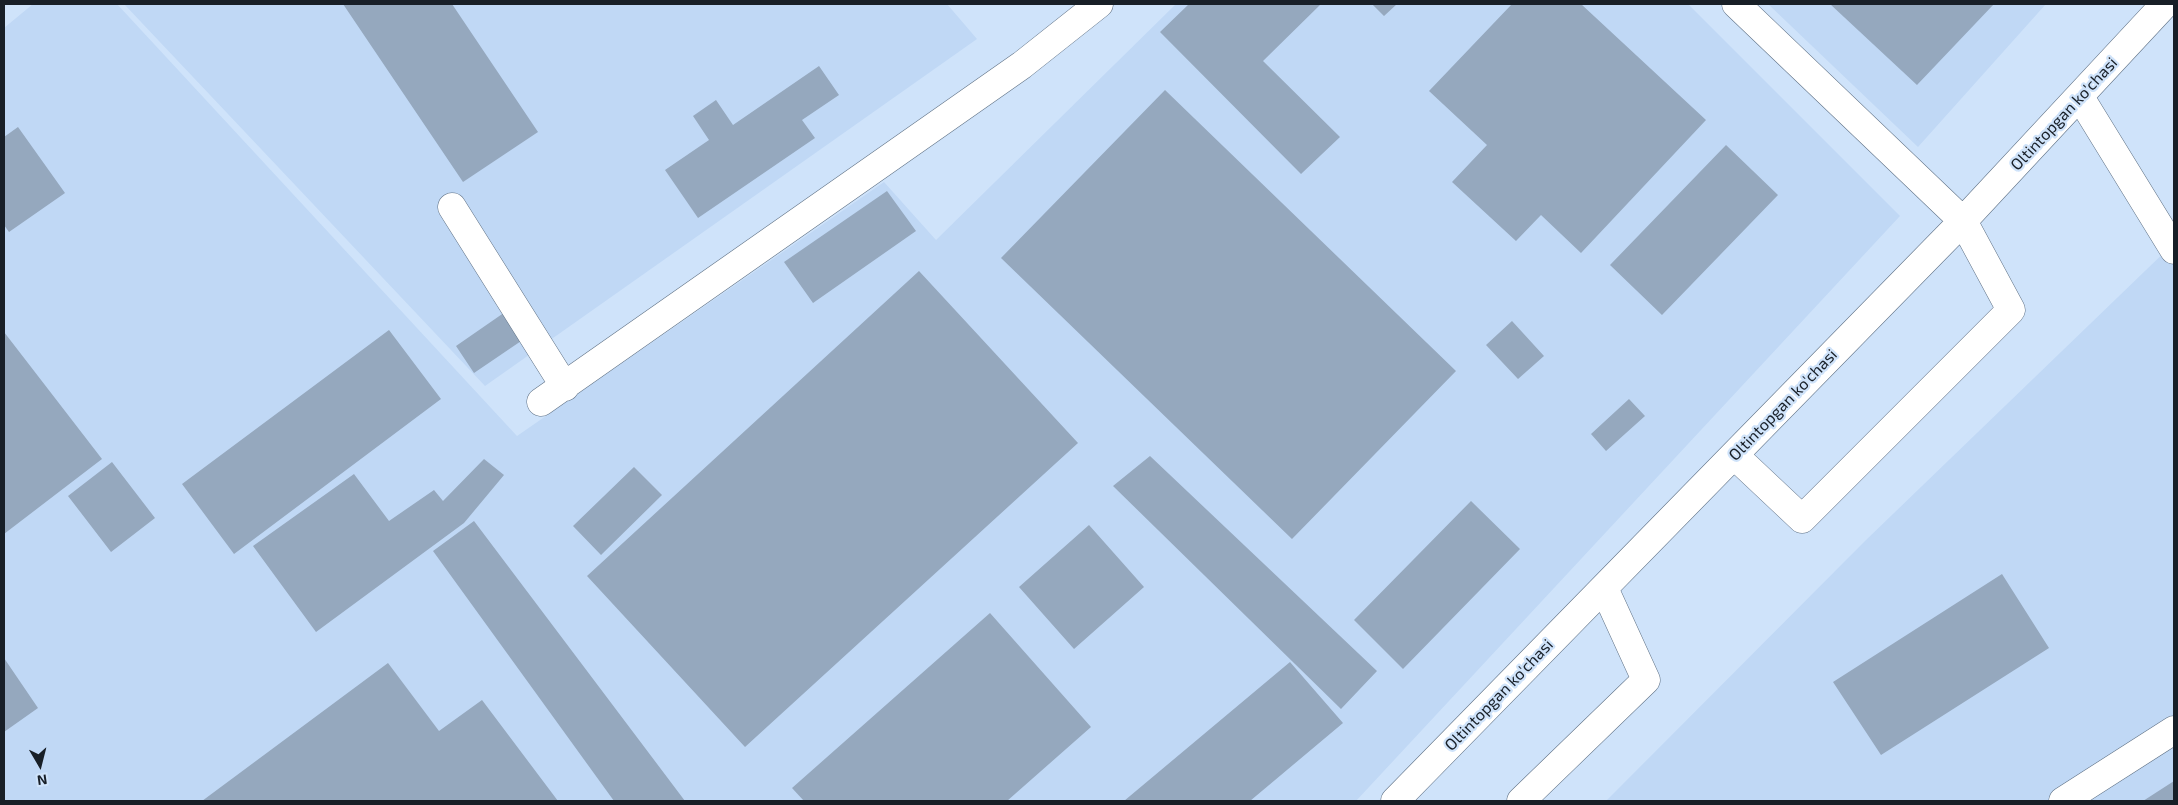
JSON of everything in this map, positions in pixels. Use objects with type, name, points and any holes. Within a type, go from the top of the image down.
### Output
[{"type":"street","points":[[1734,455],[1802,518],[2011,310],[1963,221],[1736,4]]},
{"type":"street","name":"Oltintopgan ko'chasi","points":[[1395,801],[1963,221],[2080,98],[2165,4]]},
{"type":"street","points":[[541,402],[1022,65],[1089,7]]},
{"type":"street","points":[[2080,98],[2174,250]]},
{"type":"street","points":[[452,207],[565,387]]},
{"type":"street","points":[[1521,801],[1646,680],[1604,588]]},
{"type":"street","points":[[2063,801],[2174,730]]},
{"type":"shaded area","points":[[33,4],[117,4],[517,436],[884,182],[936,240],[1176,4],[1688,4],[1900,216],[1356,801],[4,801],[4,28]]},
{"type":"shaded area","points":[[124,4],[947,4],[977,39],[485,386]]},
{"type":"shaded area","points":[[1768,4],[2046,4],[1918,147]]},
{"type":"shaded area","points":[[2174,243],[2174,801],[1606,801],[1866,540]]},
{"type":"building","points":[[343,4],[452,4],[538,132],[463,182]]},
{"type":"building","points":[[1189,4],[1321,4],[1263,61],[1340,137],[1301,174],[1160,32]]},
{"type":"building","points":[[1372,4],[1397,4],[1384,16]]},
{"type":"building","points":[[1512,4],[1581,4],[1706,120],[1581,253],[1541,215],[1516,241],[1452,182],[1487,145],[1429,91]]},
{"type":"building","points":[[1830,4],[1994,4],[1917,85]]},
{"type":"building","points":[[819,66],[839,95],[802,120],[815,138],[698,218],[665,170],[709,140],[693,116],[716,100],[733,125]]},
{"type":"building","points":[[1165,90],[1456,371],[1292,539],[1001,258]]},
{"type":"building","points":[[18,127],[65,193],[9,232],[4,225],[4,137]]},
{"type":"building","points":[[1726,145],[1778,195],[1662,315],[1610,265]]},
{"type":"building","points":[[887,191],[916,231],[813,303],[784,262]]},
{"type":"building","points":[[919,271],[1078,443],[745,747],[587,576]]},
{"type":"building","points":[[508,310],[527,337],[474,373],[456,346]]},
{"type":"building","points":[[1512,321],[1544,356],[1518,379],[1486,345]]},
{"type":"building","points":[[389,330],[441,399],[234,554],[182,484]]},
{"type":"building","points":[[4,332],[102,459],[4,534]]},
{"type":"building","points":[[1629,399],[1645,416],[1606,451],[1591,434]]},
{"type":"building","points":[[1150,456],[1377,671],[1341,709],[1113,486]]},
{"type":"building","points":[[484,459],[504,475],[464,523],[316,632],[253,546],[354,474],[389,521],[434,490],[443,501]]},
{"type":"building","points":[[112,462],[155,518],[111,552],[68,496]]},
{"type":"building","points":[[634,467],[662,495],[601,555],[573,526]]},
{"type":"building","points":[[1471,501],[1520,549],[1403,669],[1354,620]]},
{"type":"building","points":[[474,521],[685,801],[614,801],[433,551]]},
{"type":"building","points":[[1089,525],[1144,587],[1074,649],[1019,587]]},
{"type":"building","points":[[2002,574],[2049,648],[1881,755],[1833,682]]},
{"type":"building","points":[[990,613],[1091,727],[1007,801],[804,801],[792,788]]},
{"type":"building","points":[[4,658],[38,708],[4,732]]},
{"type":"building","points":[[1290,662],[1343,723],[1250,801],[1124,801]]},
{"type":"building","points":[[388,663],[439,731],[482,700],[558,801],[202,801]]},
{"type":"building","points":[[2174,781],[2174,801],[2143,801]]}]
